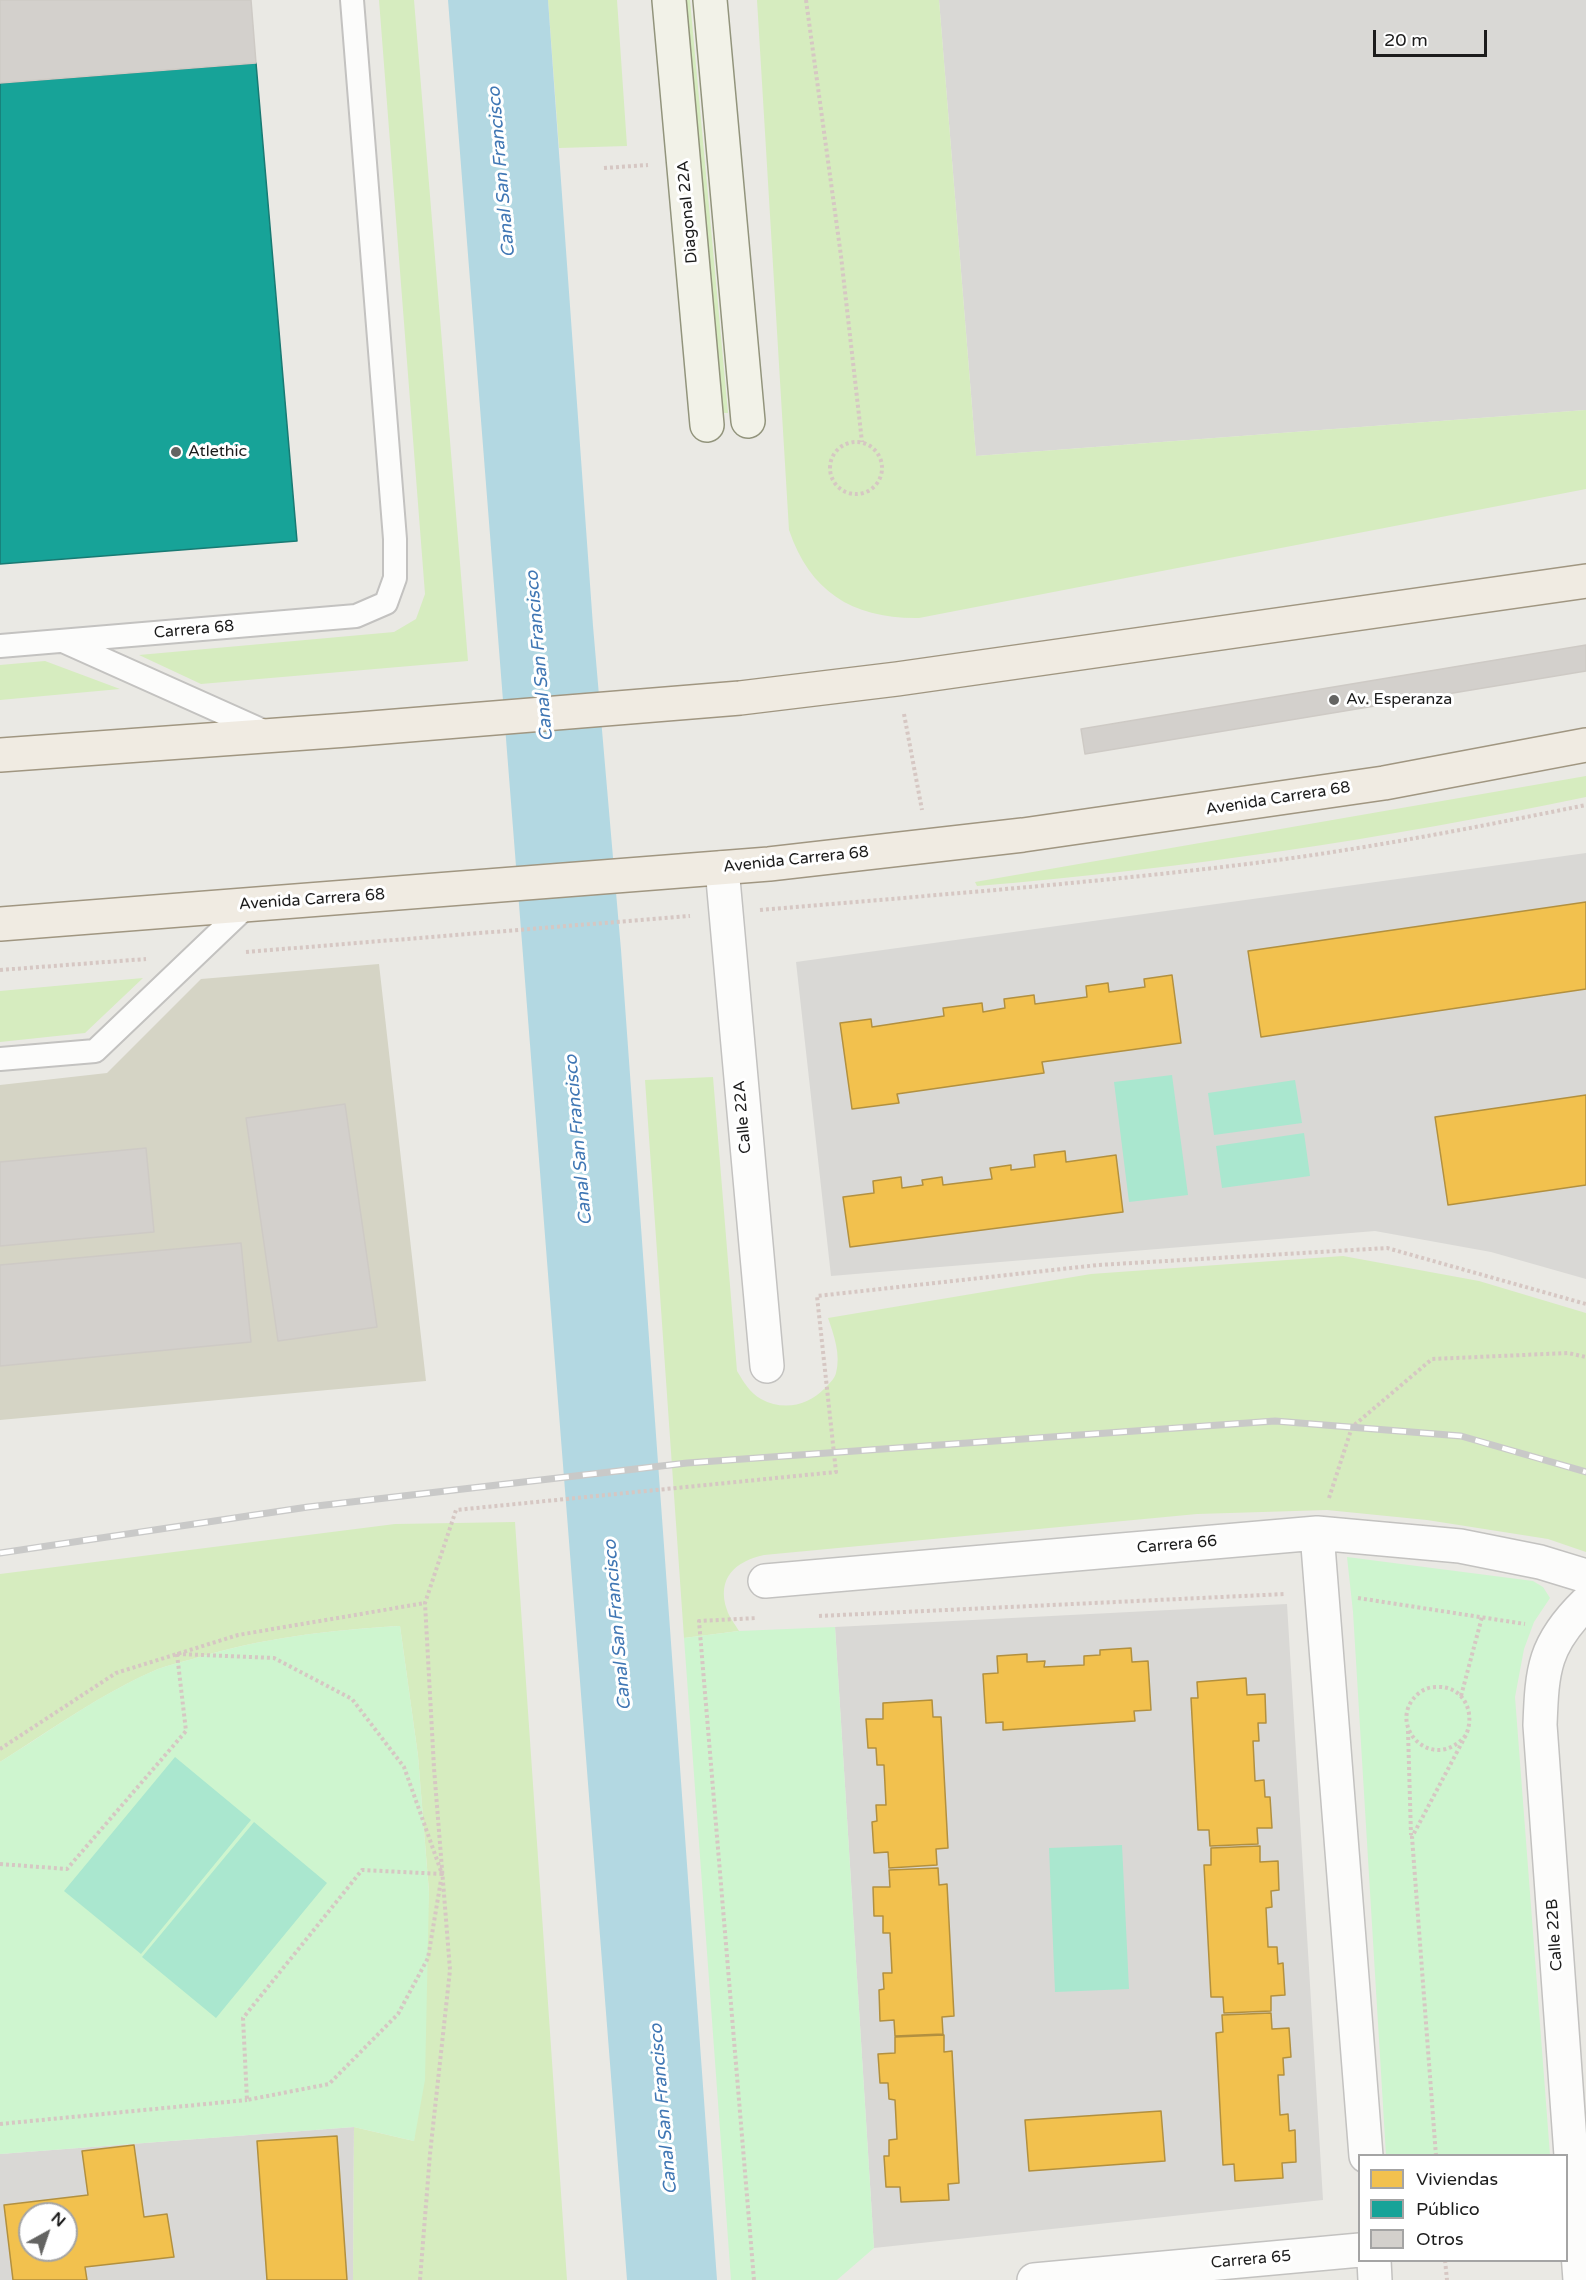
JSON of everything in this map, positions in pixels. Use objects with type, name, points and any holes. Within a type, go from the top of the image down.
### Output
[{"type":"main road","points":[[0,755],[274,736],[740,698],[897,679],[1586,581]]},
{"type":"main road","name":"Avenida Carrera 68","points":[[0,924],[722,868],[929,846],[1192,812],[1373,785],[1586,745]]},
{"type":"street","name":"Diagonal 22A","points":[[669,0],[707,425]]},
{"type":"street","points":[[710,0],[747,420]]},
{"type":"street","name":"Calle 22A","points":[[722,868],[767,1366]]},
{"type":"street","points":[[1317,1533],[1366,2154]]},
{"type":"street","name":"Carrera 66","points":[[765,1581],[1317,1533],[1460,1545],[1540,1562],[1586,1576]]},
{"type":"street","name":"Calle 22B","points":[[1566,2154],[1540,1725],[1542,1678],[1549,1652],[1562,1630],[1586,1603]]},
{"type":"street","name":"Calle 22B","points":[[1568,2188],[1571,2238],[1580,2280]]},
{"type":"street","name":"Carrera 65","points":[[1034,2280],[1358,2250]]},
{"type":"street","points":[[1374,2262],[1375,2280]]},
{"type":"lane","name":"Carrera 68","points":[[0,646],[356,616],[386,603],[395,578],[395,539],[352,0]]},
{"type":"lane","points":[[63,641],[274,736]]},
{"type":"lane","points":[[0,1059],[95,1051],[248,905]]},
{"type":"path","points":[[806,0],[841,256],[862,442]]},
{"type":"path","points":[[604,168],[683,163]]},
{"type":"path","points":[[853,442],[862,442],[870,446],[881,460],[881,477],[870,491],[853,495],[844,493],[832,481],[829,472],[832,455],[837,449],[853,442]]},
{"type":"path","points":[[897,679],[938,895]]},
{"type":"path","points":[[494,932],[938,895],[1247,864],[1417,839],[1586,806]]},
{"type":"path","points":[[420,2280],[430,2154],[450,1970],[425,1603],[456,1510],[836,1472],[817,1296],[1098,1265],[1387,1248],[1586,1304]]},
{"type":"path","points":[[1317,1533],[1352,1427],[1432,1359],[1568,1353],[1586,1357]]},
{"type":"path","points":[[807,1616],[1322,1593],[1562,1630]]},
{"type":"path","points":[[0,1749],[116,1673],[238,1635],[425,1603]]},
{"type":"path","points":[[1461,1696],[1482,1617]]},
{"type":"path","points":[[754,2280],[699,1621],[759,1618]]},
{"type":"path","points":[[0,1864],[67,1869],[186,1731],[177,1654]]},
{"type":"path","points":[[0,2124],[247,2100],[329,2084],[398,2014],[428,1958],[442,1874],[404,1767],[352,1699],[274,1658],[177,1654]]},
{"type":"path","points":[[1412,1837],[1471,1725],[1468,1705],[1461,1696],[1443,1686],[1422,1690],[1414,1698],[1409,1706],[1408,1728],[1412,1837],[1436,2154]]},
{"type":"path","points":[[1408,1728],[1420,1744],[1440,1751],[1460,1743],[1467,1735]]},
{"type":"path","points":[[247,2100],[243,2018],[362,1870],[442,1874]]},
{"type":"path","points":[[1445,2262],[1447,2280]]},
{"type":"shaded area","points":[[939,0],[1586,0],[1586,410],[976,456]]},
{"type":"shaded area","points":[[1586,853],[1586,1279],[1491,1252],[1375,1231],[831,1276],[796,962]]},
{"type":"shaded area","points":[[379,964],[426,1381],[0,1420],[0,1085],[107,1073],[201,979]]},
{"type":"shaded area","points":[[1287,1604],[1323,2200],[874,2248],[835,1627]]},
{"type":"shaded area","points":[[354,2127],[353,2280],[0,2280],[0,2154]]},
{"type":"green space","points":[[379,0],[414,0],[468,661],[201,684],[139,655],[394,632],[416,619],[425,594]]},
{"type":"green space","points":[[548,0],[617,0],[627,146],[559,148]]},
{"type":"green space","points":[[684,0],[690,0],[728,413],[722,413]]},
{"type":"green space","points":[[757,0],[939,0],[976,456],[1586,410],[1586,489],[919,618],[874,613],[854,607],[837,598],[809,570],[789,530]]},
{"type":"green space","points":[[45,661],[120,689],[0,700],[0,665]]},
{"type":"green space","points":[[1586,776],[1586,797],[1434,826],[1283,851],[1130,871],[977,886],[975,882]]},
{"type":"green space","points":[[143,978],[85,1033],[0,1042],[0,991]]},
{"type":"green space","points":[[1172,1075],[1188,1195],[1129,1202],[1114,1082]]},
{"type":"green space","points":[[713,1077],[737,1371],[750,1390],[761,1399],[786,1406],[803,1403],[818,1394],[832,1381],[838,1359],[828,1318],[1091,1274],[1343,1256],[1479,1281],[1586,1313],[1586,1552],[1548,1539],[1427,1520],[1327,1510],[1197,1514],[764,1555],[737,1567],[726,1580],[724,1599],[727,1610],[739,1631],[684,1638],[645,1080]]},
{"type":"green space","points":[[1295,1080],[1302,1123],[1214,1135],[1208,1093]]},
{"type":"green space","points":[[1304,1133],[1310,1176],[1222,1188],[1216,1146]]},
{"type":"green space","points":[[515,1522],[567,2280],[353,2280],[354,2127],[414,2141],[429,1892],[418,1756],[400,1626],[270,1640],[162,1668],[97,1701],[0,1762],[0,1574],[395,1524]]},
{"type":"green space","points":[[1347,1557],[1533,1581],[1543,1587],[1550,1598],[1534,1622],[1524,1649],[1515,1697],[1550,2154],[1386,2154],[1353,1612]]},
{"type":"green space","points":[[400,1626],[418,1756],[429,1893],[425,2080],[414,2141],[354,2127],[0,2154],[0,1762],[97,1700],[137,1678],[162,1668],[270,1640]]},
{"type":"green space","points":[[835,1627],[874,2248],[837,2280],[731,2280],[684,1638],[739,1631]]},
{"type":"green space","points":[[175,1757],[251,1820],[141,1954],[64,1891]]},
{"type":"green space","points":[[254,1822],[327,1883],[216,2018],[142,1957]]},
{"type":"green space","points":[[1122,1845],[1129,1989],[1055,1992],[1049,1848]]},
{"type":"water","name":"Canal San Francisco","points":[[448,0],[548,0],[593,626],[621,950],[717,2280],[627,2280]]},
{"type":"building: Viviendas","points":[[1586,902],[1586,989],[1261,1037],[1248,951]]},
{"type":"building: Viviendas","points":[[1172,975],[1181,1043],[1042,1062],[1044,1073],[897,1094],[899,1103],[852,1109],[840,1023],[871,1019],[872,1027],[944,1016],[943,1008],[982,1003],[983,1012],[1005,1008],[1004,999],[1034,995],[1035,1004],[1087,997],[1086,986],[1108,983],[1109,992],[1145,987],[1144,979]]},
{"type":"building: Viviendas","points":[[1586,1095],[1586,1185],[1448,1205],[1435,1117]]},
{"type":"building: Viviendas","points":[[1065,1151],[1066,1162],[1116,1155],[1123,1212],[850,1247],[843,1197],[874,1193],[873,1181],[901,1177],[902,1188],[923,1185],[922,1180],[942,1177],[943,1185],[992,1179],[990,1168],[1011,1165],[1011,1170],[1035,1167],[1034,1155]]},
{"type":"building: Viviendas","points":[[1131,1648],[1132,1662],[1148,1661],[1151,1710],[1134,1711],[1135,1721],[1003,1730],[1003,1722],[986,1723],[983,1674],[998,1673],[997,1656],[1027,1654],[1027,1662],[1045,1661],[1044,1667],[1084,1665],[1084,1656],[1100,1655],[1100,1650]]},
{"type":"building: Viviendas","points":[[1246,1678],[1247,1695],[1265,1694],[1266,1723],[1258,1723],[1259,1741],[1253,1741],[1255,1781],[1264,1780],[1265,1797],[1270,1797],[1272,1828],[1257,1828],[1258,1844],[1210,1846],[1209,1830],[1198,1830],[1191,1698],[1198,1698],[1197,1682]]},
{"type":"building: Viviendas","points":[[932,1700],[933,1717],[941,1717],[948,1848],[936,1849],[937,1865],[889,1868],[888,1852],[874,1853],[872,1822],[877,1821],[876,1805],[886,1805],[884,1765],[877,1765],[876,1748],[868,1748],[866,1719],[883,1719],[883,1703]]},
{"type":"building: Viviendas","points":[[1260,1846],[1260,1862],[1278,1861],[1279,1890],[1271,1891],[1272,1907],[1266,1908],[1268,1947],[1277,1947],[1278,1964],[1283,1963],[1285,1995],[1271,1996],[1271,2011],[1224,2013],[1223,1997],[1211,1997],[1204,1865],[1211,1865],[1211,1848]]},
{"type":"building: Viviendas","points":[[938,1868],[939,1885],[947,1884],[954,2016],[942,2017],[943,2034],[895,2036],[894,2020],[880,2021],[879,1990],[884,1989],[883,1973],[892,1973],[890,1933],[883,1933],[883,1916],[874,1916],[873,1887],[890,1887],[889,1870]]},
{"type":"building: Viviendas","points":[[1271,2013],[1272,2029],[1289,2028],[1291,2057],[1283,2058],[1284,2075],[1278,2075],[1280,2115],[1288,2114],[1289,2131],[1295,2130],[1296,2162],[1282,2163],[1283,2178],[1235,2181],[1234,2164],[1223,2165],[1216,2033],[1223,2032],[1222,2015]]},
{"type":"building: Viviendas","points":[[944,2035],[944,2052],[952,2051],[959,2183],[948,2184],[949,2200],[901,2202],[900,2187],[886,2187],[884,2156],[889,2156],[889,2140],[897,2139],[895,2100],[889,2099],[888,2083],[880,2083],[878,2054],[895,2053],[895,2037]]},
{"type":"building: Viviendas","points":[[1161,2111],[1165,2161],[1029,2171],[1025,2120]]},
{"type":"building: Viviendas","points":[[337,2136],[347,2280],[267,2280],[257,2141]]},
{"type":"building: Viviendas","points":[[134,2145],[144,2217],[167,2214],[174,2257],[85,2267],[87,2280],[13,2280],[4,2205],[18,2203],[18,2262],[78,2262],[78,2202],[29,2202],[88,2195],[82,2151]]},
{"type":"building: Público","points":[[256,63],[297,541],[0,564],[0,83]]},
{"type":"building: Otros","points":[[0,0],[251,0],[256,63],[0,83]]},
{"type":"building: Otros","name":"Av. Esperanza","points":[[1586,645],[1586,671],[1085,754],[1081,729]]},
{"type":"building: Otros","points":[[345,1104],[377,1327],[278,1341],[246,1118]]},
{"type":"building: Otros","points":[[146,1148],[154,1232],[0,1246],[0,1162]]},
{"type":"building: Otros","points":[[241,1243],[251,1342],[0,1366],[0,1265]]},
{"type":"railway","points":[[0,1553],[308,1507],[687,1463],[1275,1421],[1461,1436],[1586,1472]]},
{"type":"place","name":"Atlethic","points":[[176,452]]},
{"type":"place","name":"Av. Esperanza","points":[[1334,700]]}]
